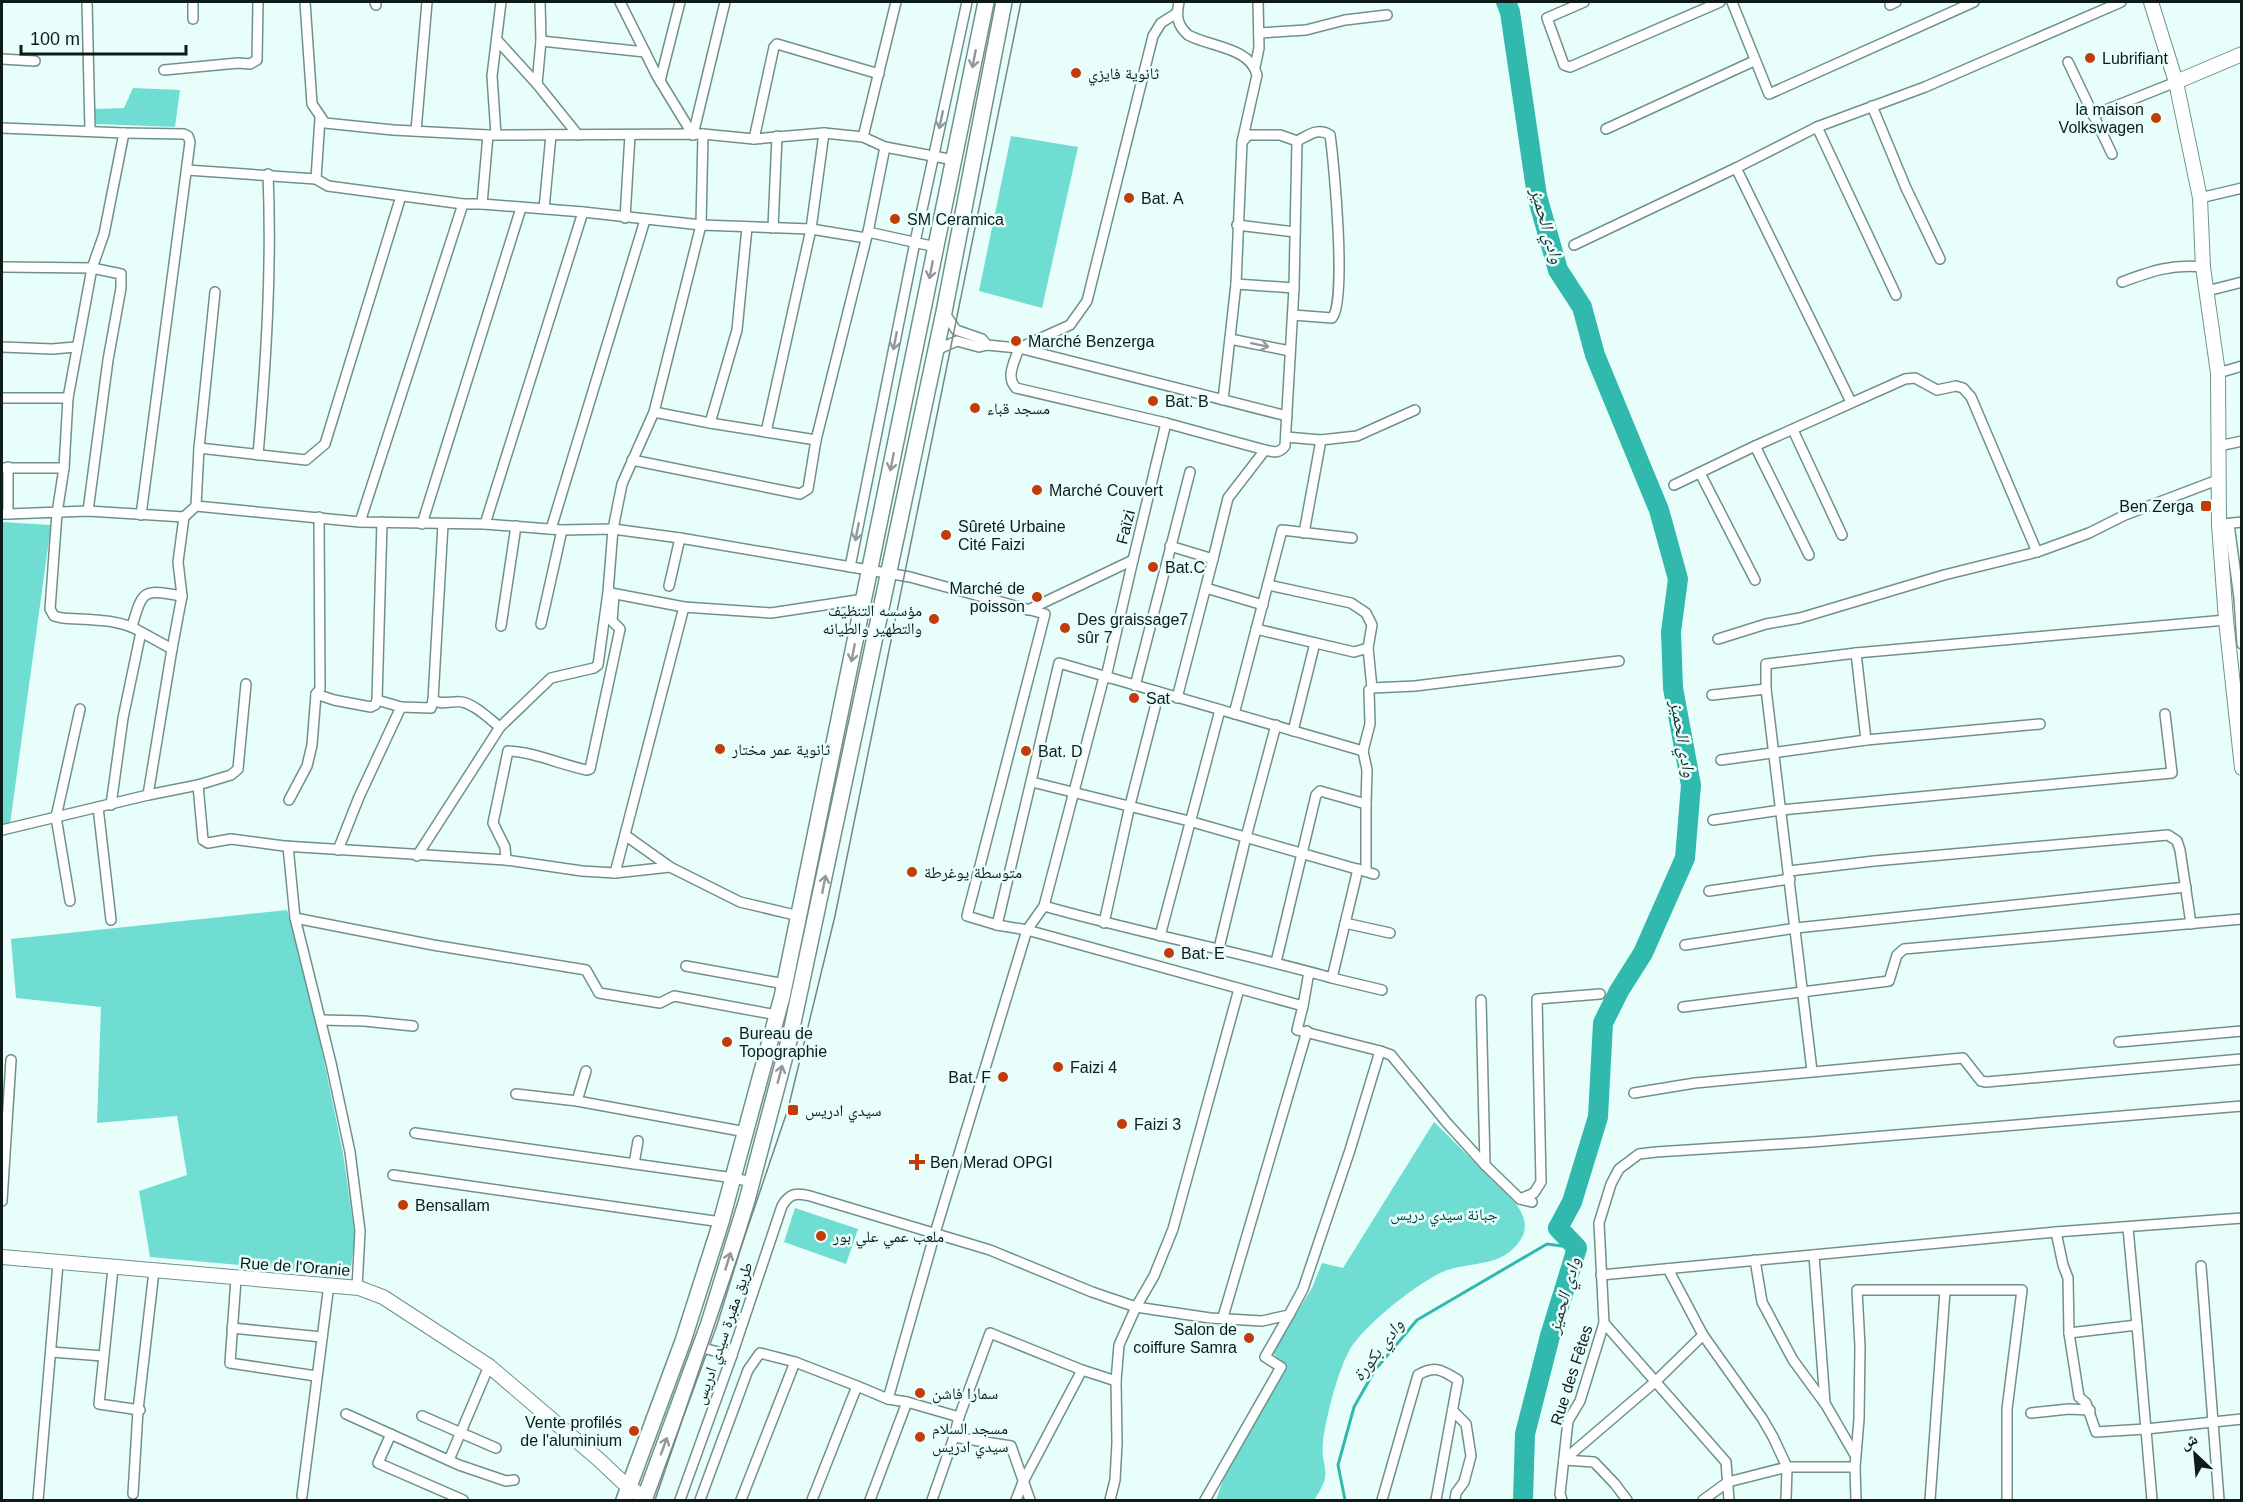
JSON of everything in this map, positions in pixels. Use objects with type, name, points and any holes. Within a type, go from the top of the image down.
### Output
[{"type":"main road","points":[[626,1494],[683,1341],[721,1222],[785,984],[986,2]]},
{"type":"main road","points":[[644,1499],[700,1347],[752,1182],[790,1037],[811,947],[944,312],[1004,2]]},
{"type":"main road","points":[[2151,2],[2176,82],[2200,198],[2203,267],[2218,373],[2226,620],[2237,678],[2241,768]]},
{"type":"main road","points":[[2176,82],[2241,54]]},
{"type":"main road","name":"Rue de l'Oranie","points":[[2,1257],[236,1279],[329,1284],[357,1288],[383,1297],[489,1366],[597,1458],[626,1494],[644,1499]]},
{"type":"street","points":[[87,2],[90,130]]},
{"type":"street","points":[[193,2],[193,19]]},
{"type":"street","points":[[164,70],[238,63],[250,64],[257,60],[258,2]]},
{"type":"street","points":[[305,2],[312,104],[325,123],[492,135],[703,134],[754,139],[824,133],[863,137],[885,147],[954,160]]},
{"type":"street","points":[[416,131],[427,2]]},
{"type":"street","points":[[482,204],[492,135],[492,76],[501,2]]},
{"type":"street","points":[[537,84],[541,41],[540,2]]},
{"type":"street","points":[[620,2],[660,81],[693,135]]},
{"type":"street","points":[[660,81],[681,2]]},
{"type":"street","points":[[693,135],[725,2]]},
{"type":"street","points":[[863,137],[897,2]]},
{"type":"street","points":[[850,567],[933,155],[967,2]]},
{"type":"street","points":[[1179,2],[1177,13],[1179,24],[1188,35],[1243,55],[1255,67]]},
{"type":"street","points":[[1223,400],[1236,284],[1242,142],[1257,75],[1255,67],[1259,48],[1258,2]]},
{"type":"street","points":[[1584,2],[1547,18],[1564,65],[1570,67],[1720,2]]},
{"type":"street","points":[[1732,2],[1769,94],[1974,2]]},
{"type":"street","points":[[1574,245],[1817,127],[1925,87],[2121,2]]},
{"type":"street","points":[[1177,13],[1161,23],[1153,36],[1087,301],[1070,325],[1019,348],[1010,380],[1016,388],[1280,452],[1285,446],[1286,437],[1293,315],[1298,141]]},
{"type":"street","points":[[1259,33],[1306,30],[1345,20],[1387,15]]},
{"type":"street","points":[[497,40],[537,84],[578,135]]},
{"type":"street","points":[[541,41],[645,52]]},
{"type":"street","points":[[754,139],[774,47],[777,44],[879,74]]},
{"type":"street","points":[[2,59],[35,61]]},
{"type":"street","points":[[1606,129],[1754,60]]},
{"type":"street","points":[[2068,62],[2112,154]]},
{"type":"street","points":[[2093,115],[2176,82]]},
{"type":"street","points":[[1872,106],[1906,189],[1940,259]]},
{"type":"street","points":[[316,179],[320,118]]},
{"type":"street","points":[[1817,127],[1896,294]]},
{"type":"street","points":[[2,128],[184,134],[190,141],[141,515]]},
{"type":"street","points":[[1242,142],[1248,135],[1280,135],[1298,141],[1316,131],[1324,131],[1330,135],[1337,215],[1337,310],[1332,318],[1293,315]]},
{"type":"street","points":[[124,133],[104,234],[92,268],[68,398],[64,468],[57,513],[50,609],[52,614],[62,618],[132,626],[172,649]]},
{"type":"street","points":[[766,432],[811,230],[824,133]]},
{"type":"street","points":[[506,860],[505,847],[493,823],[508,751],[521,752],[570,767],[590,769],[620,629],[612,621],[613,529],[622,484],[654,412],[701,225],[703,134]]},
{"type":"street","points":[[544,209],[550,135]]},
{"type":"street","points":[[625,218],[630,135]]},
{"type":"street","points":[[773,228],[777,136]]},
{"type":"street","points":[[632,460],[800,494],[808,489],[816,440],[867,235],[885,147]]},
{"type":"street","points":[[1736,168],[1851,402]]},
{"type":"street","points":[[187,170],[316,179],[328,186],[463,204],[583,212],[701,225],[867,235],[936,247]]},
{"type":"street","points":[[258,455],[265,378],[269,208],[267,174]]},
{"type":"street","points":[[2200,198],[2241,188]]},
{"type":"street","points":[[199,448],[306,460],[325,444],[401,196]]},
{"type":"street","points":[[360,522],[463,204]]},
{"type":"street","points":[[422,524],[520,208]]},
{"type":"street","points":[[485,524],[583,212]]},
{"type":"street","points":[[551,529],[645,220]]},
{"type":"street","points":[[1237,225],[1295,232]]},
{"type":"street","points":[[710,423],[737,330],[747,227]]},
{"type":"street","points":[[2122,282],[2160,268],[2183,265],[2203,267]]},
{"type":"street","points":[[2,267],[92,268],[121,274],[121,288],[108,360],[88,511]]},
{"type":"street","points":[[2207,291],[2241,282]]},
{"type":"street","points":[[1236,284],[1294,288]]},
{"type":"street","points":[[148,795],[182,596],[178,562],[184,517],[196,506],[199,448],[215,292]]},
{"type":"street","points":[[944,312],[961,337],[979,346],[1019,348],[1287,416]]},
{"type":"street","points":[[936,350],[961,337]]},
{"type":"street","points":[[1034,352],[1038,338]]},
{"type":"street","points":[[1230,339],[1290,351]]},
{"type":"street","points":[[2,347],[52,349],[76,347]]},
{"type":"street","points":[[2218,373],[2241,366]]},
{"type":"street","points":[[1674,485],[1851,402],[1905,379],[1915,378],[1937,390],[1956,386],[1964,388],[1971,397],[2037,552]]},
{"type":"street","points":[[2,398],[68,398]]},
{"type":"street","points":[[1286,437],[1321,440],[1357,436],[1415,410]]},
{"type":"street","points":[[654,412],[816,440]]},
{"type":"street","name":"Faïzi","points":[[1028,610],[1133,560],[1166,423]]},
{"type":"street","points":[[1793,430],[1842,535]]},
{"type":"street","points":[[1304,533],[1321,440]]},
{"type":"street","points":[[2219,446],[2241,441]]},
{"type":"street","points":[[1755,446],[1809,555]]},
{"type":"street","points":[[1177,698],[1228,498],[1265,450]]},
{"type":"street","points":[[64,468],[5,467],[5,514],[88,511],[184,517]]},
{"type":"street","points":[[1135,686],[1190,472]]},
{"type":"street","points":[[1700,473],[1755,580]]},
{"type":"street","points":[[1718,639],[1766,624],[1800,618],[1944,575],[2037,552],[2220,479]]},
{"type":"street","points":[[196,506],[360,522],[485,524],[562,530],[613,529],[680,538],[910,577],[1045,614],[967,916],[997,925],[1027,930],[1303,1006]]},
{"type":"street","points":[[289,800],[307,766],[312,744],[316,694],[320,689],[319,517]]},
{"type":"street","points":[[316,694],[371,707],[375,705],[382,522]]},
{"type":"street","points":[[2241,522],[2224,524],[2240,598],[2241,644]]},
{"type":"street","points":[[376,700],[401,707],[431,708],[443,524]]},
{"type":"street","points":[[501,626],[516,526]]},
{"type":"street","points":[[541,624],[562,530]]},
{"type":"street","points":[[1234,714],[1282,530],[1352,538]]},
{"type":"street","points":[[669,586],[680,538]]},
{"type":"street","points":[[1170,546],[1214,559]]},
{"type":"street","points":[[888,1399],[935,1233],[1027,930],[1044,906],[1072,791],[1104,677],[1106,677],[1133,560]]},
{"type":"street","points":[[1268,585],[1351,603],[1366,613],[1372,625],[1368,648],[1371,688],[1369,690],[1370,724],[1363,751],[1366,770],[1366,872],[1345,923],[1332,978]]},
{"type":"street","points":[[1206,588],[1263,605]]},
{"type":"street","points":[[132,626],[140,599],[144,596],[149,593],[182,596]]},
{"type":"street","points":[[611,593],[684,607],[771,613],[864,599]]},
{"type":"street","points":[[417,856],[500,727],[551,678],[594,668],[598,665],[611,593]]},
{"type":"street","points":[[615,873],[684,607]]},
{"type":"street","points":[[1812,1071],[1766,689],[1766,664],[1856,653],[2226,620]]},
{"type":"street","points":[[1256,629],[1354,652],[1368,648]]},
{"type":"street","points":[[111,805],[123,718],[141,632]]},
{"type":"street","points":[[1293,731],[1315,642]]},
{"type":"street","points":[[1856,653],[1866,740]]},
{"type":"street","points":[[1371,688],[1415,686],[1619,662]]},
{"type":"street","points":[[997,925],[1059,663],[1159,692]]},
{"type":"street","points":[[1106,677],[1363,751]]},
{"type":"street","points":[[2,830],[148,795],[198,786],[231,775],[238,769],[246,684]]},
{"type":"street","points":[[1713,695],[1766,689]]},
{"type":"street","points":[[1104,923],[1130,805],[1159,692]]},
{"type":"street","points":[[433,700],[437,703],[462,702],[470,705],[500,727]]},
{"type":"street","points":[[338,850],[359,797],[401,707]]},
{"type":"street","points":[[70,901],[56,817],[80,709]]},
{"type":"street","points":[[1160,936],[1220,710]]},
{"type":"street","points":[[1713,820],[1781,810],[2172,773],[2165,714]]},
{"type":"street","points":[[1721,760],[1866,740],[2040,724]]},
{"type":"street","points":[[1219,948],[1276,725]]},
{"type":"street","points":[[1032,782],[1130,805],[1366,872]]},
{"type":"street","points":[[198,786],[203,840],[208,843],[231,839],[338,850],[506,860],[582,871],[615,873],[670,867]]},
{"type":"street","points":[[1276,962],[1314,799],[1320,791],[1366,804]]},
{"type":"street","points":[[98,807],[111,920]]},
{"type":"street","points":[[625,835],[670,867],[740,903],[799,916]]},
{"type":"street","points":[[1709,891],[1874,861],[2168,835],[2177,842],[2191,924]]},
{"type":"street","points":[[288,846],[295,918],[321,1020],[350,1152],[360,1231],[357,1288]]},
{"type":"street","points":[[1685,945],[1796,928],[2186,887]]},
{"type":"street","points":[[1044,906],[1104,923],[1219,948],[1382,990]]},
{"type":"street","points":[[295,918],[433,945],[586,970],[598,993],[660,1003],[674,996],[777,1016]]},
{"type":"street","points":[[1683,1006],[1889,981],[1897,955],[1904,949],[2241,919]]},
{"type":"street","points":[[1345,923],[1390,933]]},
{"type":"street","points":[[686,966],[785,984]]},
{"type":"street","points":[[1309,972],[1297,1030],[1391,1055],[1485,1165],[1520,1199],[1532,1202]]},
{"type":"street","points":[[1110,1500],[1115,1480],[1117,1452],[1116,1381],[1119,1345],[1136,1307],[1154,1276],[1173,1229],[1239,989]]},
{"type":"street","points":[[1520,1199],[1534,1193],[1541,1182],[1537,999],[1600,994]]},
{"type":"street","points":[[1481,999],[1485,1165]]},
{"type":"street","points":[[321,1020],[364,1021],[413,1026]]},
{"type":"street","points":[[1223,1317],[1307,1031]]},
{"type":"street","points":[[2119,1042],[2241,1031]]},
{"type":"street","points":[[1205,1500],[1281,1367],[1265,1357],[1304,1289],[1380,1051]]},
{"type":"street","points":[[1634,1093],[1695,1083],[1963,1058],[1981,1081],[1986,1082],[2241,1059]]},
{"type":"street","points":[[2,1201],[11,1060]]},
{"type":"street","points":[[577,1101],[586,1071]]},
{"type":"street","points":[[516,1094],[577,1101],[746,1132]]},
{"type":"street","name":"Rue des Fêtes","points":[[1562,1500],[1560,1494],[1568,1421],[1580,1401],[1604,1323],[1599,1223],[1611,1184],[1619,1169],[1632,1158],[1647,1152],[1812,1142],[2241,1106]]},
{"type":"street","points":[[415,1133],[752,1182]]},
{"type":"street","points":[[634,1164],[638,1141]]},
{"type":"street","points":[[393,1174],[721,1222]]},
{"type":"street","name":"طريق مقبرة سيدي ادريس","points":[[680,1500],[731,1359],[782,1206],[787,1198],[795,1194],[810,1196],[935,1233]]},
{"type":"street","points":[[1601,1275],[2056,1232],[2241,1218]]},
{"type":"street","points":[[2128,1228],[2152,1500]]},
{"type":"street","points":[[2056,1232],[2062,1265],[2068,1278],[2069,1333],[2079,1397],[2090,1410],[2096,1432],[2241,1419]]},
{"type":"street","points":[[935,1233],[990,1250],[1092,1292],[1136,1307],[1210,1318],[1262,1321],[1289,1315]]},
{"type":"street","points":[[1814,1255],[1826,1405]]},
{"type":"street","points":[[1755,1260],[1762,1302],[1793,1360],[1826,1405],[1855,1455]]},
{"type":"street","points":[[38,1500],[58,1263]]},
{"type":"street","points":[[2201,1266],[2219,1500]]},
{"type":"street","points":[[113,1268],[99,1404],[139,1410]]},
{"type":"street","points":[[1668,1269],[1703,1335],[1762,1418],[1786,1467],[1786,1500]]},
{"type":"street","points":[[133,1494],[139,1410],[154,1271]]},
{"type":"street","points":[[236,1279],[230,1363],[316,1376]]},
{"type":"street","points":[[302,1496],[329,1284]]},
{"type":"street","points":[[1856,1500],[1855,1455],[1859,1419],[1860,1347],[1857,1290],[2022,1290],[2007,1409],[2007,1500]]},
{"type":"street","points":[[1930,1500],[1946,1291]]},
{"type":"street","points":[[1604,1323],[1726,1462],[1729,1500]]},
{"type":"street","points":[[2069,1333],[2137,1325]]},
{"type":"street","points":[[232,1328],[322,1337]]},
{"type":"street","points":[[932,1500],[954,1437],[958,1417],[990,1332],[1082,1370],[1116,1381]]},
{"type":"street","points":[[1564,1460],[1655,1382],[1703,1335]]},
{"type":"street","points":[[700,1347],[731,1359],[748,1370]]},
{"type":"street","points":[[51,1352],[104,1356]]},
{"type":"street","points":[[699,1500],[748,1370],[760,1353],[795,1362],[888,1399],[906,1401],[958,1417]]},
{"type":"street","points":[[741,1500],[795,1362]]},
{"type":"street","points":[[449,1460],[489,1366]]},
{"type":"street","points":[[1382,1500],[1418,1375],[1428,1369],[1442,1370],[1458,1380],[1436,1500]]},
{"type":"street","points":[[1016,1500],[1023,1482],[1082,1370]]},
{"type":"street","points":[[812,1500],[856,1386]]},
{"type":"street","points":[[870,1500],[906,1401]]},
{"type":"street","points":[[2031,1413],[2069,1409],[2090,1410]]},
{"type":"street","points":[[1453,1411],[1466,1424],[1471,1456],[1464,1482],[1456,1493],[1455,1500]]},
{"type":"street","points":[[346,1414],[449,1460],[506,1480],[514,1480]]},
{"type":"street","points":[[422,1416],[496,1448]]},
{"type":"street","points":[[391,1434],[378,1463],[463,1500]]},
{"type":"street","points":[[954,1437],[1011,1446],[1030,1500]]},
{"type":"street","points":[[1564,1460],[1594,1462],[1627,1500]]},
{"type":"street","points":[[1703,1500],[1728,1482],[1786,1467],[1855,1467]]},
{"type":"green space","points":[[133,88],[180,90],[175,127],[96,124],[94,109],[124,108]]},
{"type":"green space","points":[[1011,136],[1078,147],[1042,308],[979,291]]},
{"type":"green space","points":[[2,522],[51,525],[10,824],[2,826]]},
{"type":"green space","points":[[287,910],[310,993],[343,1153],[355,1237],[350,1275],[150,1257],[139,1191],[187,1175],[177,1116],[97,1123],[101,1007],[16,998],[11,939]]},
{"type":"green space","name":"جبانة سيدي دريس","points":[[1434,1122],[1517,1205],[1525,1224],[1521,1239],[1504,1256],[1484,1263],[1450,1269],[1429,1279],[1389,1308],[1354,1343],[1340,1372],[1329,1409],[1323,1441],[1325,1476],[1314,1500],[1216,1500],[1226,1472],[1284,1366],[1272,1352],[1312,1288],[1322,1263],[1343,1268]]},
{"type":"green space","name":"ملعب عمي علي بور","points":[[795,1208],[858,1229],[846,1264],[784,1242]]},
{"type":"waterway","name":"وادي الحميز","points":[[1506,2],[1510,12],[1537,196],[1558,270],[1582,307],[1595,355],[1659,510],[1678,579],[1671,632],[1673,688],[1691,785],[1685,858],[1643,953],[1619,991],[1603,1023],[1598,1117],[1572,1202],[1558,1228],[1577,1248],[1550,1336],[1525,1434],[1523,1500]]},
{"type":"waterway","name":"وادي بكورة","points":[[1345,1500],[1338,1465],[1354,1407],[1375,1370],[1417,1320],[1547,1244],[1577,1248]]},
{"type":"tram line","points":[[655,1500],[788,1109],[835,916],[1021,2]]},
{"type":"place","name":"Lubrifiant","points":[[2090,58]]},
{"type":"place","name":"ثانوية فايزي","points":[[1076,73]]},
{"type":"place","name":"la maison Volkswagen","points":[[2156,118]]},
{"type":"place","name":"Bat. A","points":[[1129,198]]},
{"type":"place","name":"SM Ceramica","points":[[895,219]]},
{"type":"place","name":"Marché Benzerga","points":[[1016,341]]},
{"type":"place","name":"Bat. B","points":[[1153,401]]},
{"type":"place","name":"مسجد قباء","points":[[975,408]]},
{"type":"place","name":"Marché Couvert","points":[[1037,490]]},
{"type":"place","name":"Ben Zerga","points":[[2206,506]]},
{"type":"place","name":"Sûreté Urbaine Cité Faizi","points":[[946,535]]},
{"type":"place","name":"Bat.C","points":[[1153,567]]},
{"type":"place","name":"Marché de poisson","points":[[1037,597]]},
{"type":"place","name":"مؤسسه التنظيف والتطهير والطيانه","points":[[934,619]]},
{"type":"place","name":"Des graissage7 sûr 7","points":[[1065,628]]},
{"type":"place","name":"Sat","points":[[1134,698]]},
{"type":"place","name":"ثانوية عمر مختار","points":[[720,749]]},
{"type":"place","name":"Bat. D","points":[[1026,751]]},
{"type":"place","name":"متوسطة يوغرطة","points":[[912,872]]},
{"type":"place","name":"Bat. E","points":[[1169,953]]},
{"type":"place","name":"Bureau de Topographie","points":[[727,1042]]},
{"type":"place","name":"Faizi 4","points":[[1058,1067]]},
{"type":"place","name":"Bat. F","points":[[1003,1077]]},
{"type":"place","name":"سيدي ادريس","points":[[793,1110]]},
{"type":"place","name":"Faizi 3","points":[[1122,1124]]},
{"type":"place","name":"Ben Merad OPGI","points":[[917,1162]]},
{"type":"place","name":"Bensallam","points":[[403,1205]]},
{"type":"place","name":"ملعب عمي علي بور","points":[[821,1236]]},
{"type":"place","name":"Salon de coiffure Samra","points":[[1249,1338]]},
{"type":"place","name":"سمارا فاشن","points":[[920,1393]]},
{"type":"place","name":"Vente profilés de l'aluminium","points":[[634,1431]]},
{"type":"place","name":"مسجد السلام سيدي ادريس","points":[[920,1437]]}]
